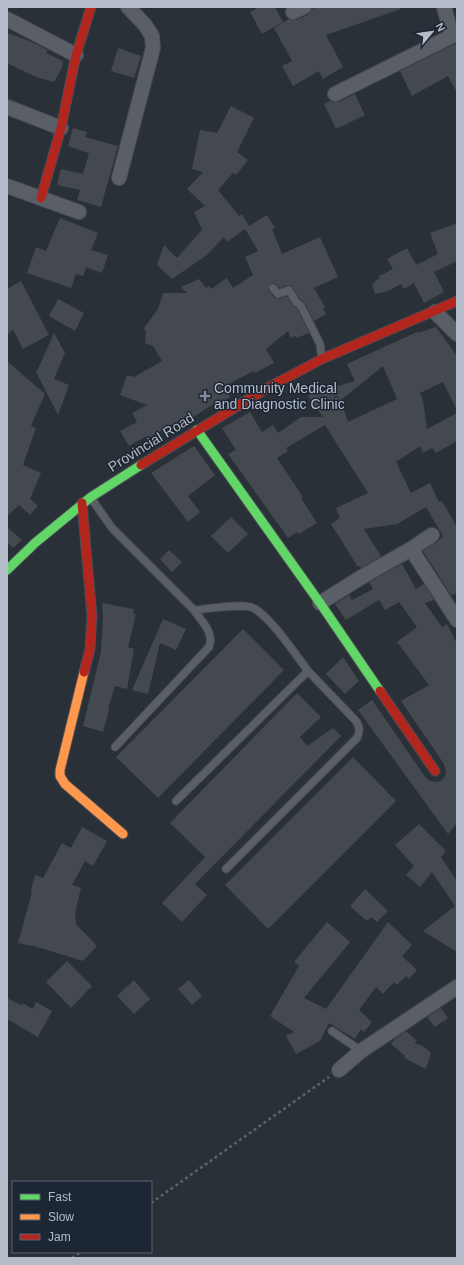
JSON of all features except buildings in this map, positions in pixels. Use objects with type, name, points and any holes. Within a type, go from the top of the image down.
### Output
[{"type":"street","points":[[41,198],[61,128],[76,55],[91,7]]},
{"type":"street","points":[[119,178],[153,48],[152,36],[145,25],[128,7]]},
{"type":"street","points":[[335,94],[452,36],[444,7]]},
{"type":"street","points":[[7,19],[76,55]]},
{"type":"street","points":[[7,107],[61,128]]},
{"type":"street","points":[[7,186],[79,212]]},
{"type":"street","name":"Provincial Road","points":[[7,570],[35,543],[82,503],[197,430],[267,388],[322,359],[435,312],[457,301]]},
{"type":"street","points":[[435,312],[457,334]]},
{"type":"street","points":[[197,430],[320,603],[435,771]]},
{"type":"street","points":[[82,503],[92,616],[90,650],[60,770],[60,776],[65,784],[123,834]]},
{"type":"street","points":[[320,603],[411,549],[432,534]]},
{"type":"street","points":[[411,549],[457,620]]},
{"type":"street","points":[[339,1070],[361,1051],[457,987]]},
{"type":"lane","points":[[273,288],[278,294],[289,290],[296,302],[301,306],[320,344],[322,359]]},
{"type":"lane","points":[[91,497],[112,528],[194,610],[211,635],[212,642],[115,747]]},
{"type":"lane","points":[[194,610],[240,606],[252,607],[267,618],[308,671],[356,721],[360,732],[357,738],[226,869]]},
{"type":"lane","points":[[176,802],[308,671]]},
{"type":"lane","points":[[332,1031],[361,1051]]},
{"type":"path","points":[[152,1202],[339,1070]]},
{"type":"traffic: fast","points":[[197,430],[320,603],[380,691]]},
{"type":"traffic: fast","points":[[7,570],[35,543],[91,497],[141,465]]},
{"type":"traffic: slow","points":[[84,672],[60,770],[60,776],[65,784],[123,834]]},
{"type":"traffic: jam","points":[[41,198],[61,128],[76,55],[91,7]]},
{"type":"traffic: jam","points":[[141,465],[267,388],[322,359],[457,301]]},
{"type":"traffic: jam","points":[[82,503],[92,616],[90,649],[84,672]]},
{"type":"traffic: jam","points":[[380,691],[435,771]]},
{"type":"place","name":"Community Medical and Diagnostic Clinic","points":[[205,396]]}]
